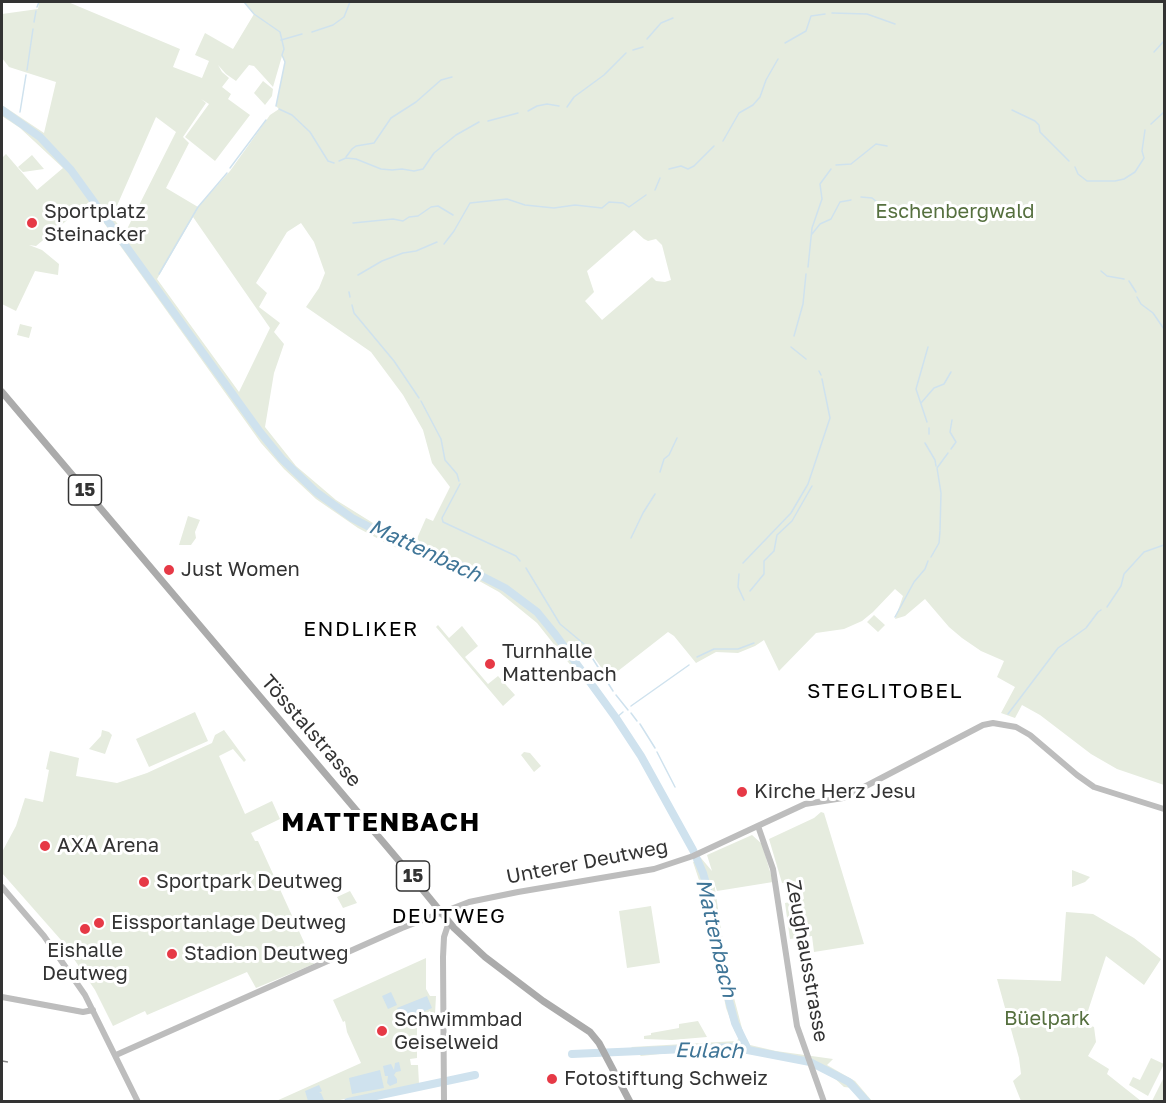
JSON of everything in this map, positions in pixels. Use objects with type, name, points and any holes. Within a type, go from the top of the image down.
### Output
[{"type":"main road","name":"Tösstalstrasse","points":[[2,392],[449,922],[485,957],[543,1001],[590,1032],[630,1101]]},
{"type":"main road","name":"Unterer Deutweg","points":[[116,1055],[402,928],[469,902],[654,869],[701,853],[805,804],[843,798],[978,727],[993,723],[1010,725],[1022,730],[1094,787],[1164,809]]},
{"type":"main road","name":"Zeughausstrasse","points":[[758,826],[773,869],[797,1026],[824,1101]]},
{"type":"main road","points":[[2,887],[44,936],[72,975],[93,1010],[138,1101]]},
{"type":"main road","points":[[444,1101],[443,957],[444,937],[449,922]]},
{"type":"main road","points":[[2,997],[83,1012],[93,1010]]},
{"type":"green space","name":"Eschenbergwald","points":[[39,2],[68,2],[180,49],[173,67],[202,78],[209,61],[195,55],[205,33],[233,49],[254,14],[244,2],[1164,2],[1164,785],[1117,769],[1091,754],[1040,715],[1022,705],[1015,718],[1001,713],[1015,687],[997,677],[1004,661],[981,651],[962,638],[949,627],[925,599],[905,616],[895,619],[903,596],[895,589],[862,621],[844,629],[816,633],[779,671],[764,640],[738,653],[716,652],[696,663],[668,632],[609,678],[585,645],[583,656],[572,667],[537,623],[499,592],[481,582],[390,545],[358,528],[316,499],[284,469],[261,443],[89,202],[36,246],[29,245],[42,250],[59,264],[58,275],[35,271],[16,311],[2,304],[2,158],[6,154],[37,190],[63,168],[20,128],[2,116],[2,105],[44,133],[56,82],[9,67],[2,58],[2,14],[38,9]],"holes":[[[282,56],[285,62],[276,106],[279,109],[270,115],[230,171],[198,207],[166,188],[189,143],[183,137],[206,103],[201,99],[209,104],[185,137],[215,161],[250,115],[228,99],[231,94],[222,87],[229,78],[218,65],[236,81],[249,65],[254,66],[273,87]],[[156,117],[176,132],[125,233],[112,217]],[[193,217],[270,328],[239,392],[157,279]],[[301,223],[314,242],[325,273],[319,288],[306,307],[371,352],[403,395],[423,430],[432,463],[450,487],[433,521],[426,518],[415,543],[381,528],[336,500],[296,466],[265,427],[274,373],[284,344],[274,332],[280,323],[259,307],[267,293],[256,283],[287,232]],[[634,230],[644,239],[648,241],[656,239],[662,245],[671,280],[656,281],[652,277],[602,320],[585,301],[594,292],[587,271]]]},
{"type":"green space","points":[[263,81],[273,89],[272,96],[265,105],[254,93]]},
{"type":"green space","points":[[32,155],[44,169],[23,172],[18,167]]},
{"type":"green space","points":[[20,324],[32,327],[29,338],[17,335]]},
{"type":"green space","points":[[188,516],[200,520],[195,532],[196,538],[191,545],[179,545]]},
{"type":"green space","name":"STEGLITOBEL","points":[[874,615],[885,625],[878,632],[867,622]]},
{"type":"green space","points":[[438,625],[449,638],[462,626],[478,646],[465,657],[488,684],[498,676],[515,695],[503,706],[436,627]]},
{"type":"green space","points":[[195,712],[208,741],[149,767],[136,739]]},
{"type":"green space","points":[[102,730],[112,735],[105,754],[89,749],[101,736]]},
{"type":"green space","name":"Sportpark Deutweg","points":[[224,730],[246,760],[244,762],[233,749],[219,756],[245,814],[272,801],[280,819],[251,833],[255,841],[258,841],[314,964],[256,988],[247,972],[147,1015],[145,1011],[113,1026],[95,990],[61,940],[2,873],[2,852],[16,826],[25,798],[43,802],[50,751],[79,758],[76,776],[117,783],[147,773],[212,743],[215,735]]},
{"type":"green space","points":[[524,752],[530,753],[541,766],[534,772],[521,755]]},
{"type":"green space","points":[[821,812],[824,813],[864,944],[814,952],[812,936],[790,939],[785,903],[804,899],[801,881],[782,883],[769,839],[814,818]]},
{"type":"green space","points":[[752,835],[762,844],[773,882],[717,891],[714,882],[728,975],[743,1032],[735,1032],[726,1008],[704,895],[693,862],[701,858],[712,871],[707,855]]},
{"type":"green space","points":[[1072,870],[1090,877],[1085,882],[1072,887]]},
{"type":"green space","points":[[350,891],[357,903],[343,908],[337,897]]},
{"type":"green space","points":[[651,906],[660,963],[627,968],[619,911]]},
{"type":"green space","name":"Büelpark","points":[[1066,912],[1093,914],[1134,938],[1161,959],[1144,985],[1106,956],[1084,1023],[1094,1027],[1096,1042],[1088,1056],[1109,1069],[1107,1074],[1141,1101],[1021,1101],[1013,1081],[1021,1074],[1019,1058],[997,979],[1061,981]]},
{"type":"green space","name":"Schwimmbad Geiselweid","points":[[426,958],[426,989],[430,996],[436,996],[435,1014],[432,1015],[430,1011],[417,1018],[417,1058],[410,1059],[411,1065],[418,1065],[419,1084],[335,1101],[274,1102],[361,1063],[347,1032],[345,1021],[343,1022],[333,1000]]},
{"type":"green space","points":[[698,1021],[707,1037],[672,1040],[644,1039],[644,1036],[651,1035],[651,1033],[679,1028],[679,1024]]},
{"type":"green space","points":[[747,1039],[750,1045],[776,1051],[833,1059],[827,1065],[855,1081],[872,1101],[862,1101],[853,1088],[844,1087],[832,1076],[810,1064],[739,1052],[688,1051],[641,1056],[631,1047],[737,1041]]},
{"type":"green space","points":[[1151,1058],[1164,1064],[1148,1096],[1129,1085],[1133,1077],[1140,1080]]},
{"type":"green space","points":[[1164,1077],[1164,1101],[1152,1101]]},
{"type":"water","points":[[391,992],[397,1005],[388,1009],[382,996]]},
{"type":"water","points":[[427,996],[432,1008],[402,1021],[397,1008]]},
{"type":"water","points":[[399,1062],[401,1071],[394,1075],[397,1083],[390,1086],[387,1083],[388,1076],[385,1076],[383,1066],[391,1064],[394,1070],[395,1063]]},
{"type":"water","points":[[380,1070],[384,1088],[352,1094],[349,1078]]},
{"type":"water","points":[[319,1085],[322,1091],[319,1093],[324,1100],[308,1101],[305,1091]]},
{"type":"waterway","points":[[37,7],[39,2]]},
{"type":"waterway","points":[[244,2],[254,14],[280,32],[284,49],[282,55],[285,62],[276,106]]},
{"type":"waterway","points":[[312,32],[333,25],[344,17],[350,2]]},
{"type":"waterway","points":[[34,22],[36,11]]},
{"type":"waterway","points":[[832,13],[867,14],[895,24]]},
{"type":"waterway","points":[[785,43],[806,31],[811,16],[825,14]]},
{"type":"waterway","points":[[647,39],[661,23],[673,18]]},
{"type":"waterway","points":[[27,70],[33,29]]},
{"type":"waterway","points":[[281,40],[302,34]]},
{"type":"waterway","points":[[1154,52],[1164,41]]},
{"type":"waterway","points":[[633,50],[643,47]]},
{"type":"waterway","points":[[567,107],[574,97],[604,75],[626,53]]},
{"type":"waterway","points":[[723,141],[739,113],[753,105],[760,97],[766,80],[778,59]]},
{"type":"waterway","points":[[20,112],[26,75]]},
{"type":"waterway","points":[[346,157],[356,146],[374,143],[391,118],[416,102],[441,80],[452,77]]},
{"type":"waterway","points":[[528,111],[547,104],[559,106]]},
{"type":"waterway","points":[[279,109],[292,115],[310,132],[328,161],[334,163]]},
{"type":"waterway","name":"Mattenbach","points":[[2,110],[40,137],[71,170],[260,432],[282,459],[316,492],[352,518],[375,530],[462,566],[505,588],[537,612],[555,634],[641,756],[693,850],[709,894],[727,993],[735,1023],[748,1050]]},
{"type":"waterway","points":[[1012,110],[1035,121],[1039,125],[1040,132],[1069,161]]},
{"type":"waterway","points":[[1151,124],[1164,112]]},
{"type":"waterway","points":[[488,121],[518,113]]},
{"type":"waterway","points":[[230,168],[266,120]]},
{"type":"waterway","points":[[339,161],[346,158],[356,159],[381,169],[414,171],[423,169],[434,153],[456,135],[479,122]]},
{"type":"waterway","points":[[1075,167],[1078,174],[1087,181],[1124,179],[1135,172],[1144,158],[1142,151],[1145,130]]},
{"type":"waterway","points":[[836,165],[851,164],[876,144],[887,146]]},
{"type":"waterway","points":[[669,169],[681,166],[688,169],[694,166],[714,146]]},
{"type":"waterway","points":[[808,267],[812,228],[822,199],[820,184],[831,169]]},
{"type":"waterway","points":[[159,274],[198,207],[227,173]]},
{"type":"waterway","points":[[655,190],[660,178]]},
{"type":"waterway","points":[[444,244],[470,203],[507,199],[525,205],[554,208],[575,205],[602,208],[609,202],[623,203],[629,207],[646,195]]},
{"type":"waterway","points":[[861,197],[872,198],[877,202],[894,207]]},
{"type":"waterway","points":[[812,234],[820,224],[831,219],[840,202],[851,200]]},
{"type":"waterway","points":[[353,223],[393,219],[403,221],[409,217],[418,216],[431,207],[438,206],[453,215]]},
{"type":"waterway","points":[[358,275],[382,261],[437,242]]},
{"type":"waterway","points":[[1101,271],[1107,276],[1124,279]]},
{"type":"waterway","points":[[794,336],[803,304],[806,274]]},
{"type":"waterway","points":[[1129,281],[1136,292]]},
{"type":"waterway","points":[[349,292],[350,297]]},
{"type":"waterway","points":[[1137,297],[1141,304],[1153,313],[1164,329]]},
{"type":"waterway","points":[[352,305],[354,313],[394,361],[419,398]]},
{"type":"waterway","points":[[791,347],[806,359]]},
{"type":"waterway","points":[[927,422],[916,389],[928,347]]},
{"type":"waterway","points":[[819,371],[821,375]]},
{"type":"waterway","points":[[921,403],[934,388],[944,384],[951,372]]},
{"type":"waterway","points":[[743,563],[791,513],[808,484],[830,418],[822,379]]},
{"type":"waterway","points":[[421,401],[441,439],[445,460],[457,474],[459,481]]},
{"type":"waterway","points":[[951,449],[956,442],[950,432],[952,420]]},
{"type":"waterway","points":[[929,428],[929,434]]},
{"type":"waterway","points":[[660,472],[664,459],[669,455],[677,438]]},
{"type":"waterway","points":[[925,443],[936,466]]},
{"type":"waterway","points":[[940,530],[941,493],[937,468],[948,453]]},
{"type":"waterway","points":[[460,484],[442,518],[443,522],[516,556],[520,561]]},
{"type":"waterway","points":[[777,535],[792,521],[812,486]]},
{"type":"waterway","points":[[631,538],[655,494]]},
{"type":"waterway","points":[[931,557],[939,543],[940,531]]},
{"type":"waterway","points":[[750,591],[764,574],[764,561],[774,551],[777,535]]},
{"type":"waterway","points":[[1107,607],[1121,586],[1124,574],[1144,552],[1164,545]]},
{"type":"waterway","points":[[895,617],[928,561]]},
{"type":"waterway","points":[[526,568],[560,624],[584,644]]},
{"type":"waterway","points":[[739,574],[738,587],[744,600]]},
{"type":"waterway","points":[[1008,714],[1058,648],[1086,628],[1101,610]]},
{"type":"waterway","points":[[697,657],[714,649],[738,649],[754,643]]},
{"type":"waterway","points":[[586,648],[613,691]]},
{"type":"waterway","points":[[631,706],[689,665]]},
{"type":"waterway","points":[[616,695],[628,710]]},
{"type":"waterway","points":[[616,718],[623,712]]},
{"type":"waterway","points":[[631,713],[637,721]]},
{"type":"waterway","points":[[640,724],[655,748]]},
{"type":"waterway","points":[[657,752],[675,787]]},
{"type":"waterway","name":"Eulach","points":[[572,1054],[732,1047],[810,1062],[849,1082],[867,1102]]},
{"type":"waterway","name":"Eulach","points":[[348,1102],[475,1075]]},
{"type":"railway","points":[[2,1061],[8,1062]]},
{"type":"place","name":"Sportplatz Steinacker","points":[[32,223]]},
{"type":"place","name":"Just Women","points":[[169,570]]},
{"type":"place","name":"Turnhalle Mattenbach","points":[[490,664]]},
{"type":"place","name":"Kirche Herz Jesu","points":[[742,792]]},
{"type":"place","name":"AXA Arena","points":[[45,846]]},
{"type":"place","name":"Sportpark Deutweg","points":[[144,882]]},
{"type":"place","name":"Eissportanlage Deutweg","points":[[99,923]]},
{"type":"place","name":"Eishalle Deutweg","points":[[85,929]]},
{"type":"place","name":"Stadion Deutweg","points":[[172,954]]},
{"type":"place","name":"Schwimmbad Geiselweid","points":[[382,1031]]},
{"type":"place","name":"Fotostiftung Schweiz","points":[[552,1079]]},
{"type":"district","name":"ENDLIKER","points":[[361,629]]},
{"type":"district","name":"STEGLITOBEL","points":[[885,691]]},
{"type":"district","name":"MATTENBACH","points":[[381,823]]},
{"type":"district","name":"DEUTWEG","points":[[449,916]]}]
